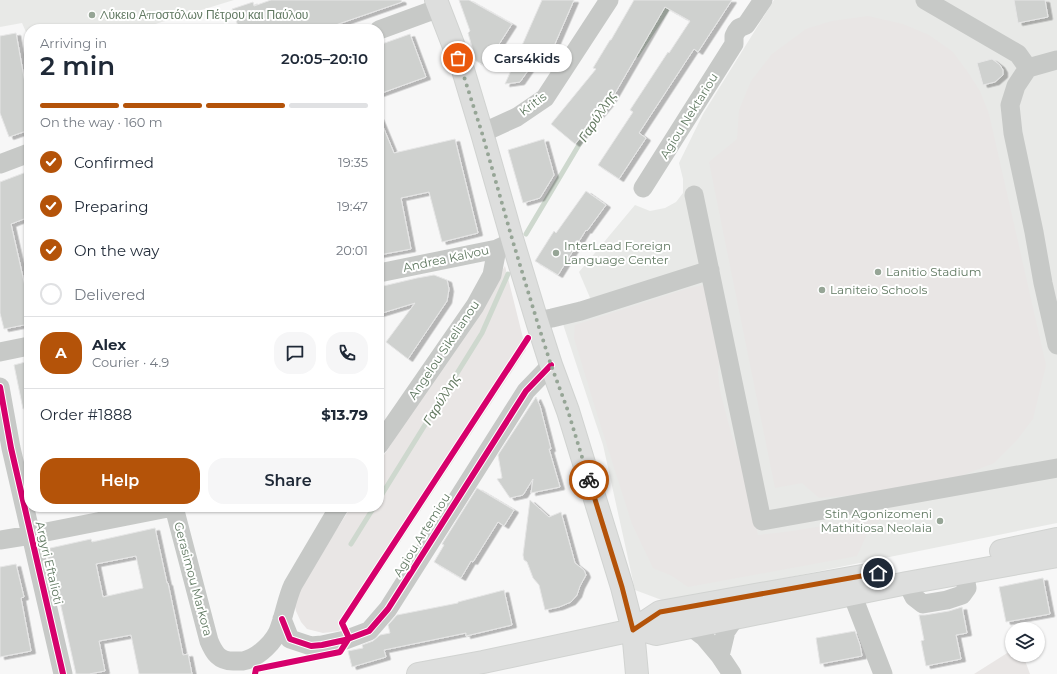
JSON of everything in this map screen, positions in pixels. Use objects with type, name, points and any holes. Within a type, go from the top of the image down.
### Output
[{"type":"main road","points":[[438,4],[463,70],[482,133],[505,245],[537,321],[568,411],[618,572],[633,630],[637,674]]},
{"type":"main road","points":[[633,630],[660,612],[984,555],[1057,539]]},
{"type":"main road","points":[[418,674],[483,662],[633,630],[642,630],[656,634],[907,583],[1057,556]]},
{"type":"street","name":"Kritis","points":[[482,133],[517,117],[545,98],[609,0]]},
{"type":"street","name":"Agiou Nektariou","points":[[644,188],[734,44],[734,36],[736,32],[739,28],[746,25],[763,0]]},
{"type":"street","points":[[926,0],[1018,54],[1028,68]]},
{"type":"street","points":[[384,28],[438,4]]},
{"type":"street","points":[[1057,60],[1028,68],[1016,86],[1010,105],[1013,133],[1034,232],[1050,281],[1057,345]]},
{"type":"street","points":[[0,164],[24,156]]},
{"type":"street","points":[[694,195],[762,520],[1057,468]]},
{"type":"street","name":"Andrea Kalvou","points":[[384,272],[505,245]]},
{"type":"street","name":"Angelou Sikelianou","points":[[384,438],[475,306],[492,275],[505,245]]},
{"type":"street","points":[[537,321],[581,311],[710,270]]},
{"type":"street","points":[[0,352],[24,347]]},
{"type":"street","name":"Agiou Artemiou","points":[[282,619],[290,639],[311,646],[345,640],[369,631],[388,609],[526,391],[551,365]]},
{"type":"street","name":"Argyri Eftalioti","points":[[0,387],[11,448],[24,505]]},
{"type":"street","name":"Argyri Eftalioti","points":[[26,512],[63,674]]},
{"type":"street","points":[[0,540],[148,512]]},
{"type":"street","name":"Gerasimou Markora","points":[[174,512],[208,641],[213,651],[220,657],[230,661],[243,661],[259,653],[272,642],[280,628],[282,619]]},
{"type":"street","points":[[282,619],[288,596],[293,585],[335,512]]},
{"type":"street","points":[[852,594],[883,674]]},
{"type":"street","points":[[720,656],[726,631],[735,618]]},
{"type":"street","points":[[691,627],[704,637],[720,656],[732,674]]},
{"type":"shaded area","name":"Λύκειο Αποστόλων Πέτρου και Παύλου","points":[[0,0],[234,0],[155,24],[24,24],[24,28],[22,23],[0,27]]},
{"type":"shaded area","name":"Laniteio Schools","points":[[774,0],[1057,0],[1057,523],[667,602],[635,590],[603,445],[562,321],[594,307],[579,272],[635,205],[650,211],[665,208],[676,202],[683,193],[683,179],[679,163],[703,114]]},
{"type":"shaded area","name":"Lanitio Stadium","points":[[868,16],[903,24],[929,35],[953,52],[980,91],[989,114],[1046,365],[1033,419],[1017,440],[994,463],[946,482],[903,491],[819,498],[802,483],[775,488],[709,162],[737,139],[739,110],[751,81],[772,54],[806,29],[832,21]]},
{"type":"shaded area","points":[[505,266],[526,350],[349,620],[339,631],[323,633],[307,629],[301,622],[296,611],[293,597],[348,512],[384,512],[384,455]]},
{"type":"shaded area","points":[[704,285],[720,362],[718,372],[720,391],[737,450],[758,535],[807,529],[888,513],[868,532],[857,556],[688,587],[672,576],[653,568],[632,524],[574,338],[575,325],[689,288]]},
{"type":"shaded area","points":[[1005,654],[1005,662],[1026,662],[1030,674],[974,674]]},
{"type":"building","points":[[271,0],[401,0],[402,2],[338,24],[237,24],[232,9],[253,2],[254,6]]},
{"type":"building","points":[[459,0],[469,0],[512,24],[485,66],[476,61],[468,33],[470,31]]},
{"type":"building","points":[[542,0],[574,0],[551,53],[543,49],[520,82],[505,84]]},
{"type":"building","points":[[634,0],[732,0],[698,52],[694,49],[639,133],[646,138],[619,179],[598,165],[633,112],[630,110],[690,21],[665,7],[610,102],[575,144],[551,124],[596,69],[593,68]]},
{"type":"building","points":[[1014,0],[1045,0],[1048,17],[1018,23]]},
{"type":"building","points":[[16,33],[24,77],[24,132],[9,137],[0,113],[0,36]]},
{"type":"building","points":[[410,34],[426,77],[384,92],[384,43]]},
{"type":"building","points":[[992,59],[1000,65],[1003,70],[1003,75],[995,82],[983,85],[977,63]]},
{"type":"building","points":[[384,129],[394,153],[455,139],[478,233],[442,242],[429,192],[401,198],[411,249],[384,254]]},
{"type":"building","points":[[544,139],[554,175],[540,198],[523,203],[508,150]]},
{"type":"building","points":[[24,173],[24,219],[11,224],[24,282],[24,325],[4,329],[0,313],[0,182]]},
{"type":"building","points":[[586,191],[606,205],[587,231],[586,230],[558,275],[535,261],[554,231],[556,233]]},
{"type":"building","points":[[434,275],[447,280],[449,289],[447,301],[408,359],[386,342],[415,303],[384,312],[384,286]]},
{"type":"building","points":[[24,362],[24,409],[23,409],[14,365]]},
{"type":"building","points":[[536,397],[540,406],[551,449],[549,449],[560,487],[531,493],[533,479],[523,495],[510,498],[497,479],[502,478],[498,455]]},
{"type":"building","points":[[477,488],[514,510],[504,526],[498,522],[461,578],[434,562],[444,545],[442,544]]},
{"type":"building","points":[[530,500],[549,517],[561,512],[575,563],[584,570],[586,575],[577,595],[571,602],[559,607],[545,610],[539,585],[533,578],[523,555]]},
{"type":"building","points":[[155,528],[183,655],[188,654],[192,674],[139,674],[131,635],[99,641],[105,671],[89,674],[76,674],[58,593],[56,593],[46,549],[91,539],[92,542]],"holes":[[[136,556],[143,588],[103,597],[96,564]]]},
{"type":"building","points":[[16,564],[24,597],[21,598],[31,651],[0,657],[0,567]]},
{"type":"building","points":[[1043,578],[1050,614],[1006,622],[999,587]]},
{"type":"building","points":[[504,590],[512,625],[466,636],[466,633],[384,650],[386,657],[352,667],[348,651],[363,648],[362,645],[373,641],[380,635],[390,633],[388,625],[397,615],[458,603]]},
{"type":"building","points":[[962,607],[967,633],[956,635],[961,659],[926,666],[921,641],[924,640],[919,615],[949,611]]},
{"type":"building","points":[[855,631],[862,656],[820,664],[816,638]]},
{"type":"waterway","name":"Γαρύλλης","points":[[637,55],[673,0]]},
{"type":"waterway","name":"Γαρύλλης","points":[[526,234],[597,117]]},
{"type":"waterway","name":"Γαρύλλης","points":[[384,491],[482,333],[508,274]]},
{"type":"waterway","name":"Γαρύλλης","points":[[351,544],[371,512]]},
{"type":"cycle path","points":[[255,674],[256,669],[340,652],[349,638],[342,623],[528,338]]},
{"type":"cycle path","points":[[282,619],[290,639],[311,646],[345,640],[369,631],[388,609],[526,391],[551,365]]},
{"type":"cycle path","points":[[0,387],[11,448],[24,504]]},
{"type":"cycle path","points":[[26,512],[63,674]]},
{"type":"way so far","points":[[458,58],[482,133],[537,321],[568,411],[589,480]]},
{"type":"place","name":"Λύκειο Αποστόλων Πέτρου και Παύλου","points":[[92,15]]},
{"type":"place","name":"Cars4kids","points":[[458,58]]},
{"type":"place","name":"InterLead Foreign Language Center","points":[[556,253]]},
{"type":"place","name":"Lanitio Stadium","points":[[878,272]]},
{"type":"place","name":"Laniteio Schools","points":[[822,290]]},
{"type":"place","name":"Stin Agonizomeni Mathitiosa Neolaia","points":[[940,521]]},
{"type":"route","points":[[589,480],[622,587],[633,630],[660,612],[878,573]]}]
